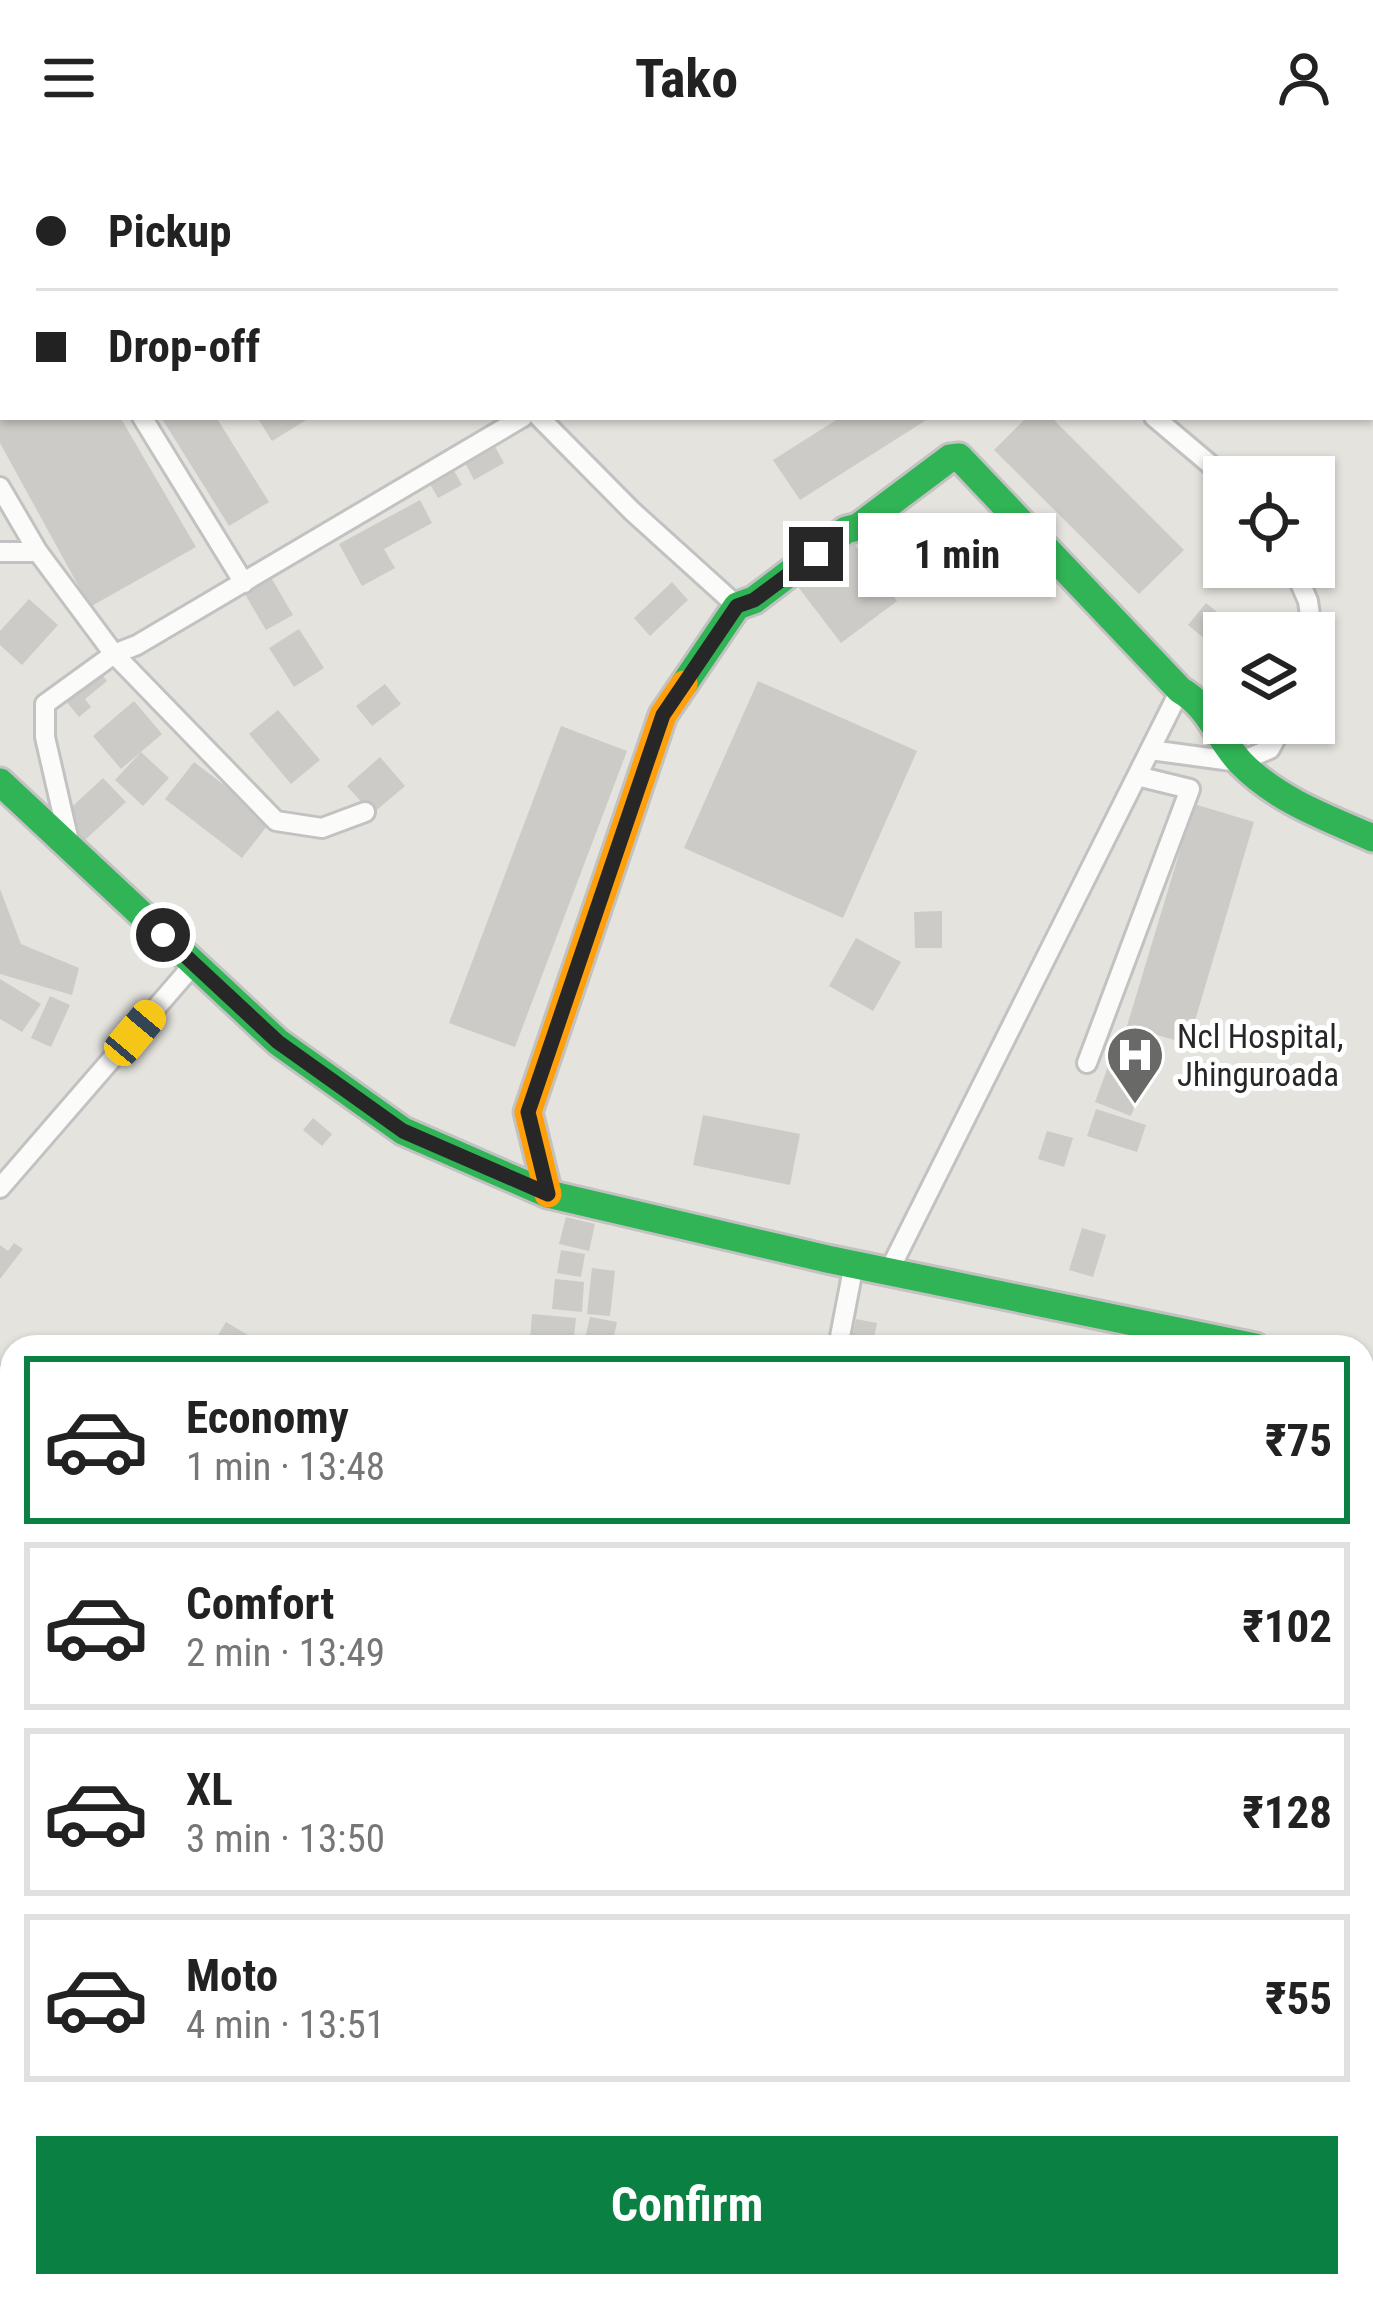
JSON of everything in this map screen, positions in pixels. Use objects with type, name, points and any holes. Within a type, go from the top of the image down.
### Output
[{"type":"street","points":[[144,420],[244,583]]},
{"type":"street","points":[[71,849],[45,737],[45,704],[114,654],[137,646],[518,420]]},
{"type":"street","points":[[542,420],[632,511],[737,606]]},
{"type":"street","points":[[1158,420],[1203,458]]},
{"type":"street","points":[[548,1194],[528,1112],[663,715],[737,606],[754,600],[846,530],[858,527],[934,469],[958,457],[1180,690],[1195,697],[1239,762],[1287,800],[1373,838]]},
{"type":"street","points":[[0,488],[38,552],[114,654],[276,821],[322,828],[365,812]]},
{"type":"street","points":[[0,552],[38,552]]},
{"type":"street","points":[[889,1271],[1180,690]]},
{"type":"street","points":[[1150,750],[1239,762],[1273,744]]},
{"type":"street","points":[[1087,1063],[1190,789],[1137,776]]},
{"type":"street","points":[[0,782],[278,1042],[403,1131],[548,1194],[1197,1335]]},
{"type":"street","points":[[0,1188],[194,964]]},
{"type":"street","points":[[840,1335],[854,1264]]},
{"type":"building","points":[[0,420],[122,420],[196,547],[90,607],[0,443]]},
{"type":"building","points":[[163,420],[218,420],[269,502],[229,526]]},
{"type":"building","points":[[259,420],[306,420],[272,441]]},
{"type":"building","points":[[836,420],[926,420],[800,500],[773,460]]},
{"type":"building","points":[[1024,420],[1054,420],[1184,550],[1139,594],[994,450]]},
{"type":"building","points":[[493,443],[504,463],[474,480],[463,459]]},
{"type":"building","points":[[451,465],[462,485],[438,498],[427,479]]},
{"type":"building","points":[[420,500],[432,523],[384,549],[395,568],[362,586],[339,544]]},
{"type":"building","points":[[849,537],[897,601],[841,643],[792,579]]},
{"type":"building","points":[[269,574],[293,615],[266,630],[242,589]]},
{"type":"building","points":[[672,582],[688,600],[650,636],[634,618]]},
{"type":"building","points":[[29,599],[58,625],[22,665],[0,645],[0,631]]},
{"type":"building","points":[[1206,603],[1217,612],[1203,612],[1203,637],[1188,625]]},
{"type":"building","points":[[299,629],[324,668],[294,687],[269,648]]},
{"type":"building","points":[[99,671],[107,681],[85,699],[91,707],[79,717],[65,700]]},
{"type":"building","points":[[758,681],[917,751],[843,918],[684,848]]},
{"type":"building","points":[[385,684],[401,704],[372,726],[356,706]]},
{"type":"building","points":[[134,701],[162,734],[121,769],[93,736]]},
{"type":"building","points":[[278,710],[320,760],[291,784],[249,734]]},
{"type":"building","points":[[561,726],[627,751],[515,1047],[449,1023]]},
{"type":"building","points":[[141,752],[169,778],[143,806],[115,780]]},
{"type":"building","points":[[380,757],[405,786],[372,814],[347,786]]},
{"type":"building","points":[[194,762],[271,821],[242,858],[165,799]]},
{"type":"building","points":[[103,778],[126,802],[85,840],[62,816]]},
{"type":"building","points":[[1194,804],[1254,822],[1188,1044],[1127,1026]]},
{"type":"building","points":[[0,889],[21,944],[79,968],[72,995],[0,974]]},
{"type":"building","points":[[942,911],[942,948],[915,948],[914,912]]},
{"type":"building","points":[[856,938],[901,962],[873,1011],[829,986]]},
{"type":"building","points":[[0,979],[41,1004],[22,1032],[0,1019]]},
{"type":"building","points":[[50,996],[70,1005],[51,1047],[31,1038]]},
{"type":"building","points":[[1109,1064],[1145,1078],[1131,1116],[1095,1102]]},
{"type":"building","points":[[1096,1109],[1146,1125],[1137,1152],[1087,1136]]},
{"type":"building","points":[[703,1115],[800,1134],[790,1185],[693,1165]]},
{"type":"building","points":[[313,1118],[332,1134],[322,1146],[303,1130]]},
{"type":"building","points":[[1047,1131],[1073,1138],[1064,1167],[1038,1159]]},
{"type":"building","points":[[566,1217],[595,1224],[589,1251],[559,1244]]},
{"type":"building","points":[[1082,1228],[1106,1235],[1093,1277],[1069,1270]]},
{"type":"building","points":[[14,1243],[23,1249],[0,1279],[0,1245],[8,1251]]},
{"type":"building","points":[[561,1250],[585,1254],[581,1277],[557,1273]]},
{"type":"building","points":[[592,1268],[615,1271],[610,1316],[587,1314]]},
{"type":"building","points":[[555,1279],[584,1282],[582,1312],[552,1309]]},
{"type":"building","points":[[532,1314],[576,1318],[574,1335],[530,1335]]},
{"type":"building","points":[[590,1317],[617,1322],[614,1335],[586,1335]]},
{"type":"building","points":[[856,1319],[877,1323],[874,1335],[853,1335]]},
{"type":"building","points":[[226,1322],[248,1335],[218,1335]]},
{"type":"traffic: fast","points":[[684,684],[737,606],[754,600],[846,530],[858,527],[950,458],[959,457],[1199,705],[1233,754],[1255,776],[1303,807],[1373,838]]},
{"type":"traffic: fast","points":[[0,782],[278,1042],[403,1131],[548,1194],[827,1259],[1197,1335]]},
{"type":"traffic: slow","points":[[548,1194],[528,1112],[663,715],[684,684]]},
{"type":"place","name":"Ncl Hospital, Jhinguroada","points":[[1135,1106]]},
{"type":"route","points":[[163,935],[278,1042],[403,1131],[548,1194],[528,1112],[663,715],[737,606],[754,600],[816,554]]}]
